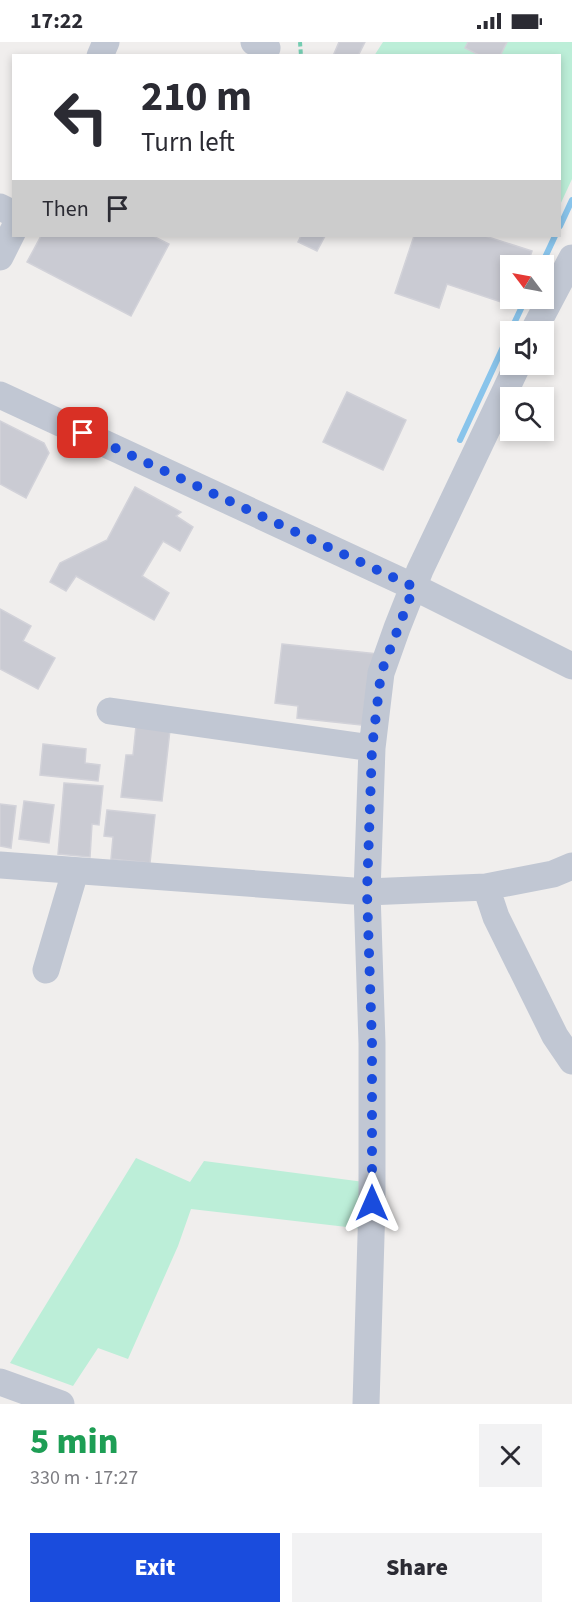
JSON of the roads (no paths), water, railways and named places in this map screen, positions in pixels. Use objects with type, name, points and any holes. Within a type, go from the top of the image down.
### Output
[{"type":"street","points":[[0,257],[12,233]]},
{"type":"street","points":[[539,321],[572,258]]},
{"type":"street","points":[[366,1404],[372,1203],[372,1043],[367,892],[372,748],[381,673],[414,587],[513,375]]},
{"type":"street","points":[[0,395],[414,587],[572,666]]},
{"type":"street","points":[[110,711],[372,748]]},
{"type":"street","points":[[0,865],[367,892],[486,887],[554,874],[572,866]]},
{"type":"street","points":[[46,970],[75,872]]},
{"type":"street","points":[[486,887],[496,917],[550,1026],[572,1061]]},
{"type":"street","points":[[0,1382],[61,1404]]},
{"type":"waterway","points":[[561,224],[572,200]]},
{"type":"waterway","points":[[546,255],[555,237]]},
{"type":"waterway","points":[[515,321],[521,309]]},
{"type":"waterway","points":[[460,440],[500,354]]}]
